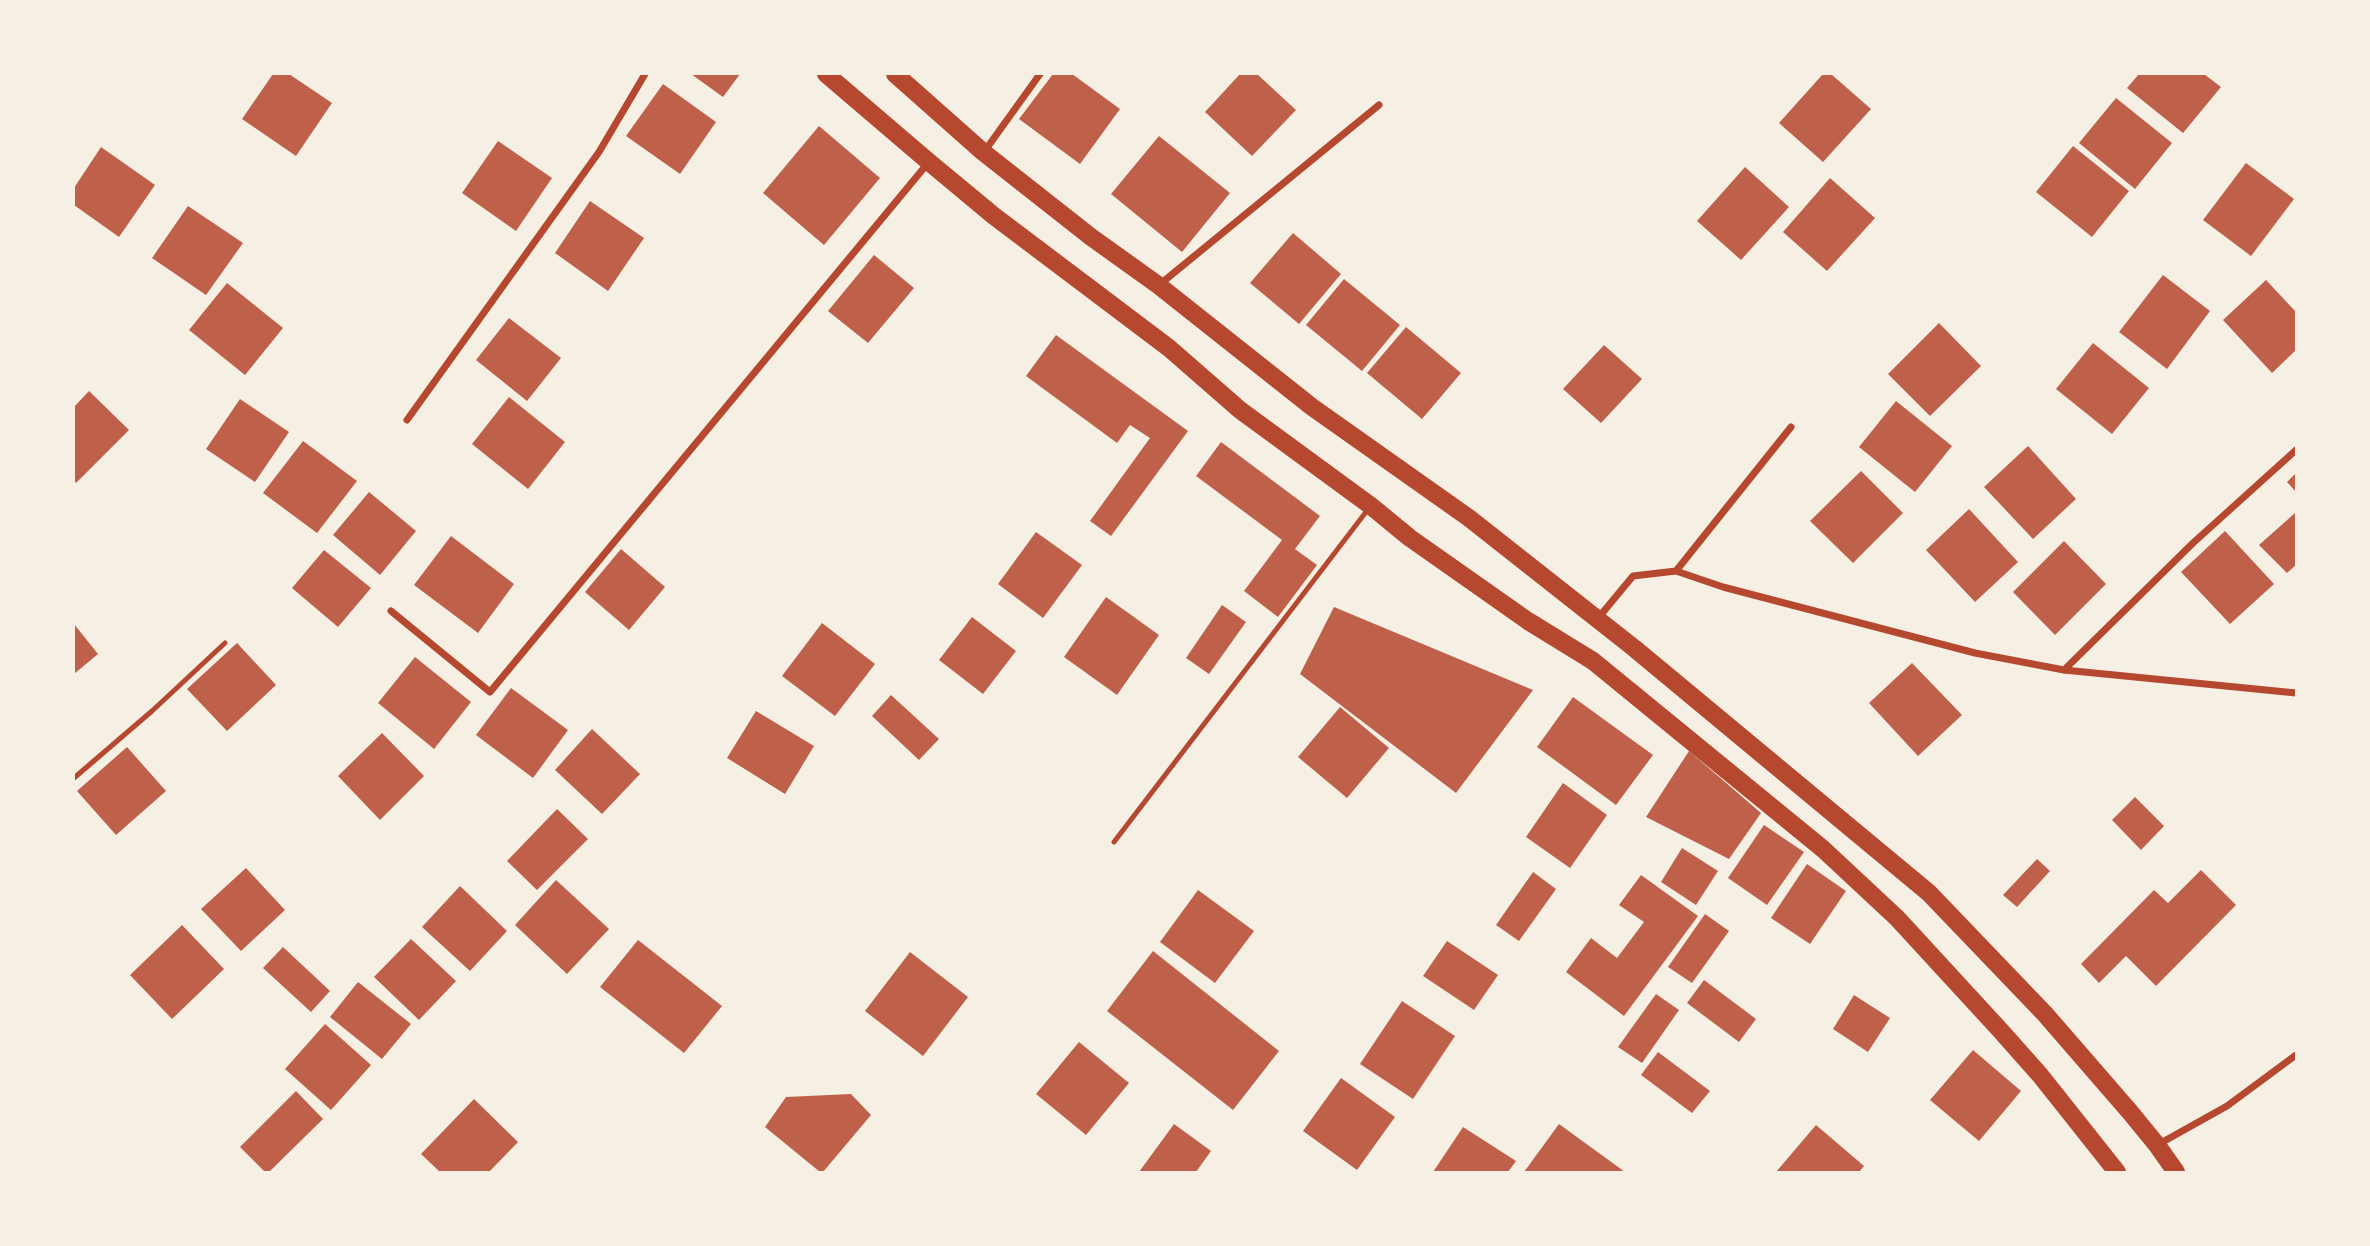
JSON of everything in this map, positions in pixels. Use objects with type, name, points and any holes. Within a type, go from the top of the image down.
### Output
[{"type":"main road","points":[[826,74],[994,216],[1169,348],[1240,410],[1371,506],[1410,538],[1517,613],[1603,668],[1823,849],[1897,918],[1982,1010],[2040,1075],[2117,1172]]},
{"type":"main road","points":[[895,74],[983,152],[1091,237],[1158,285],[1312,407],[1469,518],[1634,648],[1929,892],[2045,1014],[2130,1112],[2176,1172]]},
{"type":"street","points":[[407,420],[599,152],[645,74]]},
{"type":"street","points":[[983,152],[1040,74]]},
{"type":"street","points":[[1158,285],[1379,105]]},
{"type":"street","points":[[391,611],[490,692],[929,162]]},
{"type":"street","points":[[1676,571],[1791,426]]},
{"type":"street","points":[[2064,670],[2193,543],[2297,450]]},
{"type":"street","points":[[1596,620],[1633,576],[1676,571],[1723,587],[1949,646],[2064,670],[2297,693]]},
{"type":"street","points":[[2157,1145],[2227,1106],[2297,1055]]},
{"type":"lane","points":[[1114,842],[1371,506]]},
{"type":"lane","points":[[74,778],[225,643]]},
{"type":"building","points":[[273,74],[289,74],[332,103],[296,156],[242,119]]},
{"type":"building","points":[[691,74],[740,74],[723,97]]},
{"type":"building","points":[[1053,74],[1072,74],[1120,109],[1080,164],[1019,119]]},
{"type":"building","points":[[1240,74],[1257,74],[1296,110],[1252,156],[1205,112]]},
{"type":"building","points":[[1823,74],[1831,74],[1871,109],[1823,162],[1779,123]]},
{"type":"building","points":[[2139,74],[2204,74],[2221,87],[2183,133],[2127,88]]},
{"type":"building","points":[[663,84],[716,122],[680,174],[626,136]]},
{"type":"building","points":[[2116,98],[2172,143],[2135,189],[2079,143]]},
{"type":"building","points":[[819,126],[880,178],[824,245],[763,193]]},
{"type":"building","points":[[1159,136],[1230,193],[1182,252],[1111,194]]},
{"type":"building","points":[[498,141],[552,178],[516,231],[462,193]]},
{"type":"building","points":[[2073,146],[2129,191],[2092,237],[2036,192]]},
{"type":"building","points":[[101,147],[155,185],[119,237],[74,205],[74,188]]},
{"type":"building","points":[[2246,163],[2294,199],[2251,256],[2203,220]]},
{"type":"building","points":[[1745,167],[1789,207],[1741,260],[1697,221]]},
{"type":"building","points":[[1830,178],[1875,218],[1827,271],[1783,232]]},
{"type":"building","points":[[590,201],[644,238],[608,291],[555,253]]},
{"type":"building","points":[[188,206],[243,243],[206,295],[152,258]]},
{"type":"building","points":[[1293,233],[1341,274],[1299,324],[1250,283]]},
{"type":"building","points":[[874,255],[914,288],[868,343],[828,311]]},
{"type":"building","points":[[2163,275],[2210,311],[2167,369],[2119,332]]},
{"type":"building","points":[[1344,279],[1400,325],[1362,371],[1306,325]]},
{"type":"building","points":[[2266,280],[2296,312],[2296,350],[2272,373],[2223,320]]},
{"type":"building","points":[[227,283],[283,328],[245,375],[189,330]]},
{"type":"building","points":[[509,318],[561,358],[527,401],[476,360]]},
{"type":"building","points":[[1939,323],[1981,366],[1930,416],[1888,374]]},
{"type":"building","points":[[1406,327],[1461,373],[1422,419],[1367,373]]},
{"type":"building","points":[[1056,335],[1188,431],[1111,536],[1090,521],[1150,438],[1130,425],[1117,443],[1026,376]]},
{"type":"building","points":[[2093,343],[2149,388],[2112,434],[2056,389]]},
{"type":"building","points":[[1604,345],[1642,379],[1601,423],[1563,389]]},
{"type":"building","points":[[89,391],[129,430],[76,483],[74,407]]},
{"type":"building","points":[[509,397],[565,442],[528,489],[472,444]]},
{"type":"building","points":[[240,399],[289,432],[255,482],[206,449]]},
{"type":"building","points":[[1896,401],[1952,446],[1915,492],[1859,447]]},
{"type":"building","points":[[303,441],[357,481],[317,533],[263,493]]},
{"type":"building","points":[[1221,442],[1320,516],[1295,549],[1317,565],[1278,617],[1244,591],[1282,540],[1196,476]]},
{"type":"building","points":[[2028,446],[2076,499],[2033,539],[1984,487]]},
{"type":"building","points":[[1861,471],[1903,513],[1853,563],[1810,521]]},
{"type":"building","points":[[2296,473],[2296,492],[2287,482]]},
{"type":"building","points":[[369,492],[416,531],[380,575],[333,535]]},
{"type":"building","points":[[1969,509],[2018,562],[1975,602],[1926,550]]},
{"type":"building","points":[[2295,513],[2296,565],[2287,573],[2259,545]]},
{"type":"building","points":[[2225,531],[2274,584],[2230,624],[2181,572]]},
{"type":"building","points":[[1036,532],[1082,565],[1043,618],[998,584]]},
{"type":"building","points":[[451,536],[514,584],[478,633],[414,585]]},
{"type":"building","points":[[2064,541],[2106,584],[2055,635],[2013,592]]},
{"type":"building","points":[[621,549],[665,587],[629,630],[585,592]]},
{"type":"building","points":[[324,550],[371,588],[338,627],[292,588]]},
{"type":"building","points":[[1106,597],[1159,635],[1117,695],[1064,657]]},
{"type":"building","points":[[1222,605],[1246,622],[1209,674],[1186,658]]},
{"type":"building","points":[[1334,607],[1533,690],[1456,793],[1300,674]]},
{"type":"building","points":[[972,617],[1016,651],[983,694],[939,660]]},
{"type":"building","points":[[822,623],[875,664],[835,716],[782,676]]},
{"type":"building","points":[[74,624],[98,654],[74,674]]},
{"type":"building","points":[[237,643],[276,685],[227,731],[187,689]]},
{"type":"building","points":[[415,657],[471,702],[434,749],[378,703]]},
{"type":"building","points":[[1912,663],[1962,715],[1918,756],[1869,703]]},
{"type":"building","points":[[511,688],[568,730],[533,778],[476,735]]},
{"type":"building","points":[[891,695],[939,739],[919,760],[872,716]]},
{"type":"building","points":[[1573,697],[1653,755],[1616,805],[1537,747]]},
{"type":"building","points":[[1340,707],[1389,748],[1347,798],[1298,757]]},
{"type":"building","points":[[756,711],[814,746],[785,794],[727,758]]},
{"type":"building","points":[[592,729],[640,774],[602,814],[555,770]]},
{"type":"building","points":[[382,733],[424,776],[380,820],[338,776]]},
{"type":"building","points":[[127,747],[166,791],[116,835],[77,791]]},
{"type":"building","points":[[1689,751],[1761,813],[1729,859],[1646,817]]},
{"type":"building","points":[[1563,783],[1607,815],[1570,868],[1526,837]]},
{"type":"building","points":[[2135,797],[2164,826],[2141,850],[2112,820]]},
{"type":"building","points":[[557,809],[588,839],[537,890],[507,861]]},
{"type":"building","points":[[1764,825],[1804,852],[1767,905],[1728,878]]},
{"type":"building","points":[[1682,848],[1718,871],[1696,905],[1661,882]]},
{"type":"building","points":[[2037,859],[2050,871],[2017,907],[2003,895]]},
{"type":"building","points":[[1807,864],[1846,891],[1810,944],[1771,918]]},
{"type":"building","points":[[246,868],[285,910],[241,951],[201,909]]},
{"type":"building","points":[[2201,870],[2236,905],[2156,986],[2126,956],[2099,983],[2081,964],[2154,890],[2168,903]]},
{"type":"building","points":[[1533,872],[1556,889],[1519,941],[1496,925]]},
{"type":"building","points":[[1641,875],[1698,916],[1624,1016],[1566,972],[1591,938],[1617,958],[1644,922],[1619,905]]},
{"type":"building","points":[[556,880],[609,929],[567,974],[515,925]]},
{"type":"building","points":[[460,886],[507,931],[470,971],[422,927]]},
{"type":"building","points":[[1198,890],[1254,931],[1215,983],[1160,942]]},
{"type":"building","points":[[1705,914],[1729,931],[1692,983],[1668,967]]},
{"type":"building","points":[[182,925],[224,969],[172,1019],[130,975]]},
{"type":"building","points":[[411,939],[456,981],[419,1020],[374,977]]},
{"type":"building","points":[[638,940],[722,1006],[684,1053],[600,987]]},
{"type":"building","points":[[1447,941],[1498,975],[1474,1010],[1423,976]]},
{"type":"building","points":[[283,947],[330,991],[311,1012],[263,968]]},
{"type":"building","points":[[1153,951],[1279,1051],[1233,1110],[1107,1011]]},
{"type":"building","points":[[910,952],[968,997],[923,1056],[865,1011]]},
{"type":"building","points":[[1704,980],[1756,1019],[1739,1042],[1687,1003]]},
{"type":"building","points":[[358,982],[411,1024],[382,1059],[330,1017]]},
{"type":"building","points":[[1656,994],[1679,1010],[1642,1063],[1618,1047]]},
{"type":"building","points":[[1854,995],[1890,1018],[1868,1052],[1833,1029]]},
{"type":"building","points":[[1402,1001],[1455,1036],[1413,1099],[1360,1064]]},
{"type":"building","points":[[325,1024],[371,1065],[331,1110],[285,1069]]},
{"type":"building","points":[[1079,1042],[1129,1083],[1086,1135],[1036,1094]]},
{"type":"building","points":[[1973,1050],[2021,1091],[1979,1141],[1930,1100]]},
{"type":"building","points":[[1658,1052],[1710,1091],[1692,1113],[1641,1075]]},
{"type":"building","points":[[1341,1078],[1395,1117],[1357,1170],[1303,1131]]},
{"type":"building","points":[[296,1091],[323,1119],[269,1172],[265,1172],[240,1147]]},
{"type":"building","points":[[851,1094],[871,1115],[823,1172],[765,1127],[786,1097]]},
{"type":"building","points":[[474,1099],[518,1142],[489,1172],[440,1172],[421,1154]]},
{"type":"building","points":[[1174,1124],[1211,1151],[1196,1172],[1139,1172]]},
{"type":"building","points":[[1559,1124],[1625,1172],[1524,1172]]},
{"type":"building","points":[[1816,1125],[1864,1166],[1859,1172],[1776,1172]]},
{"type":"building","points":[[1463,1127],[1516,1161],[1508,1172],[1433,1172]]}]
